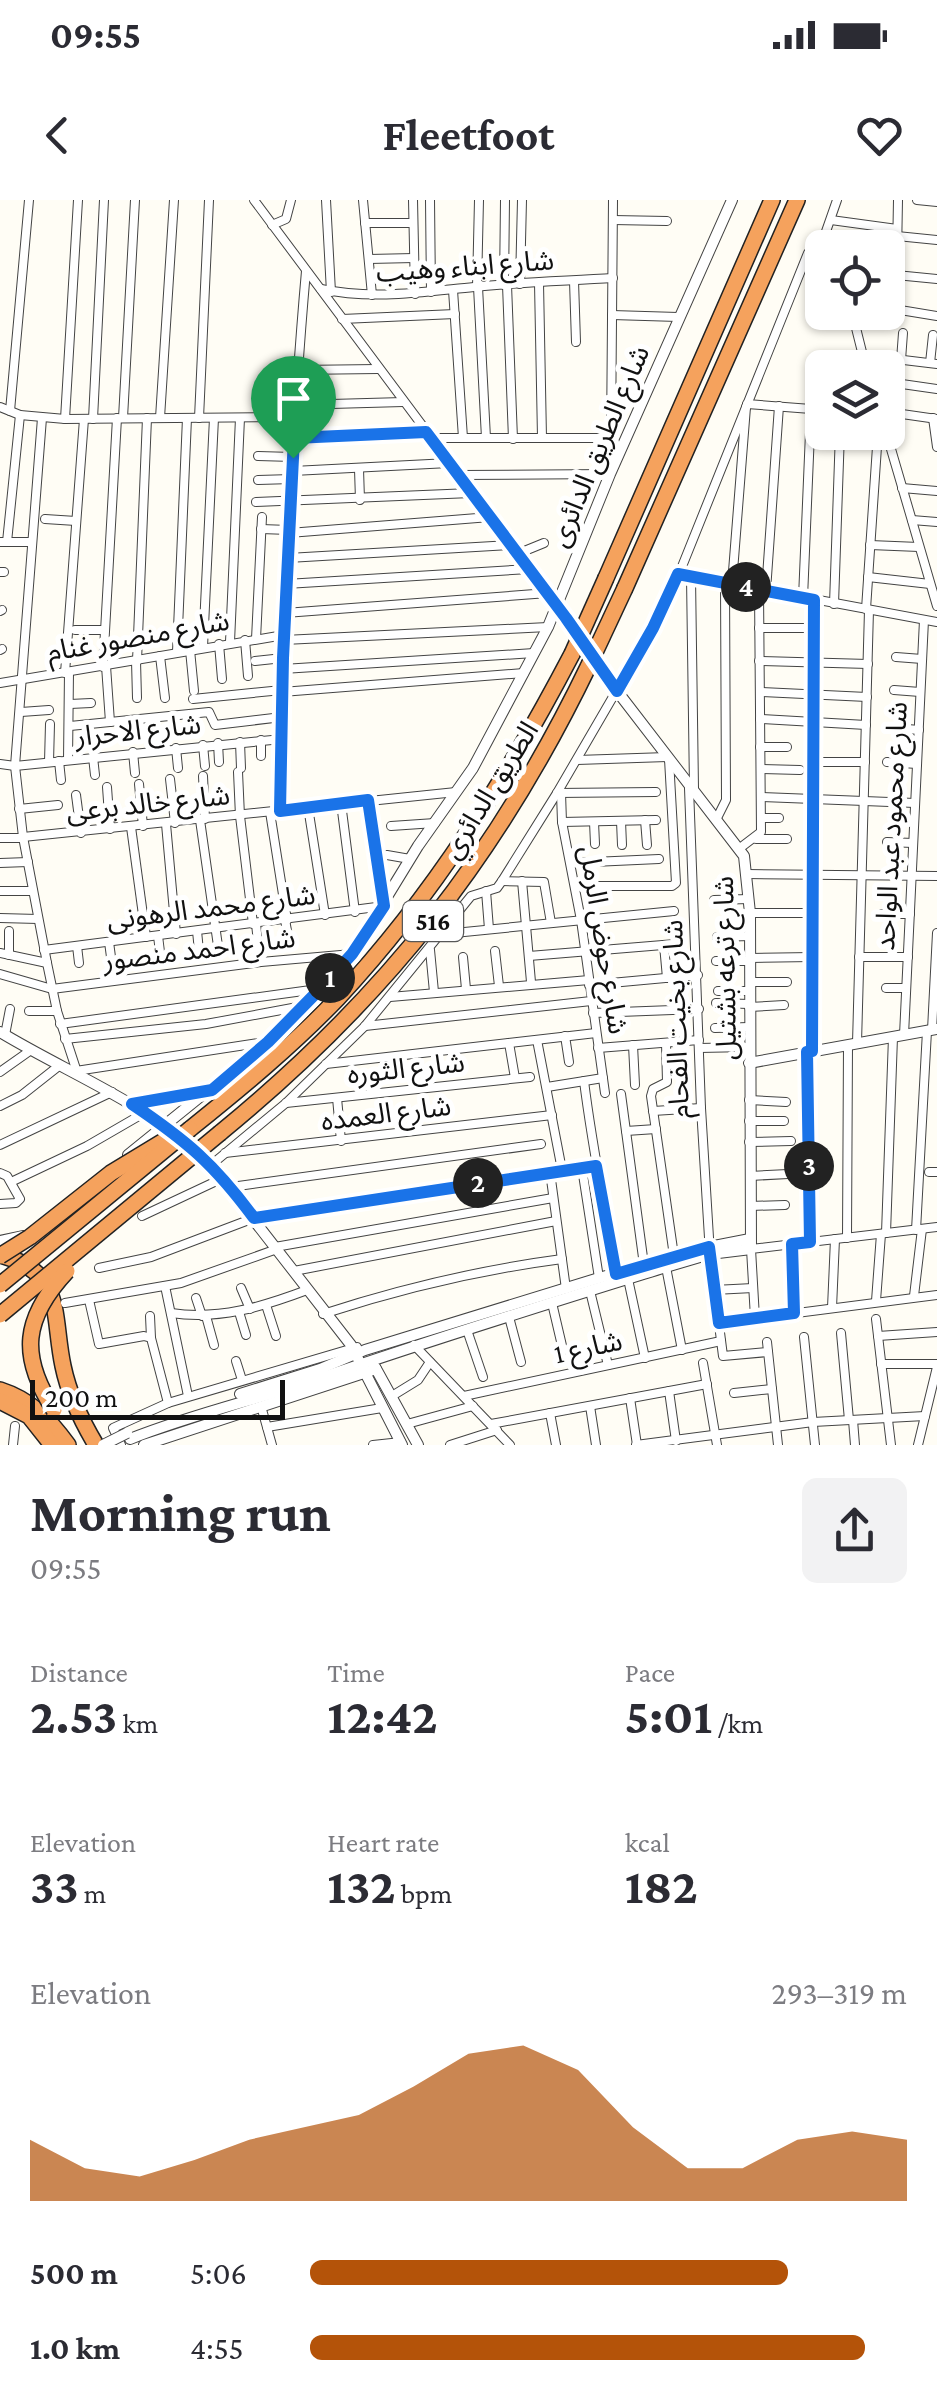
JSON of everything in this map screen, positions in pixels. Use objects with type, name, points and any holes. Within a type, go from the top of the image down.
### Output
[{"type":"highway","name":"الطريق الدائري","points":[[0,1286],[190,1137],[304,1032],[414,908],[484,810],[572,654],[772,200]]},
{"type":"highway","name":"الطريق الدائري","points":[[0,1315],[321,1046],[412,948],[472,869],[560,725],[798,200]]},
{"type":"highway","points":[[0,1256],[30,1238],[111,1173],[160,1142],[190,1137]]},
{"type":"highway","points":[[80,1445],[33,1372],[29,1350],[32,1328],[46,1298],[90,1242]]},
{"type":"highway","points":[[0,1256],[29,1267],[54,1297],[65,1376],[76,1406],[100,1445]]},
{"type":"highway","points":[[0,1390],[38,1409],[68,1445]]},
{"type":"highway","points":[[0,1401],[29,1416],[52,1445]]},
{"type":"street","points":[[10,411],[29,200]]},
{"type":"street","points":[[66,419],[78,200]]},
{"type":"street","points":[[59,761],[70,726],[67,672],[76,522],[88,419],[104,200]]},
{"type":"street","points":[[110,722],[104,630],[135,200]]},
{"type":"street","points":[[160,418],[174,200]]},
{"type":"street","points":[[198,418],[209,200]]},
{"type":"street","name":"شارع ترعه بشتيل","points":[[254,200],[306,271],[326,290],[378,369],[558,606],[617,691],[740,848],[748,874],[750,913],[751,1244]]},
{"type":"street","points":[[272,226],[286,218],[291,200]]},
{"type":"street","points":[[326,200],[326,290]]},
{"type":"street","points":[[363,200],[372,296]]},
{"type":"street","points":[[413,200],[415,294]]},
{"type":"street","points":[[430,200],[431,292]]},
{"type":"street","points":[[480,200],[478,287],[486,438]]},
{"type":"street","points":[[505,200],[514,439]]},
{"type":"street","points":[[520,284],[522,200]]},
{"type":"street","points":[[611,438],[613,200]]},
{"type":"street","name":"شارع الطريق الدائرى","points":[[0,1241],[34,1229],[212,1090],[268,1042],[352,954],[457,792],[548,627],[610,474],[732,200]]},
{"type":"street","name":"الطريق الدائري","points":[[829,230],[837,200]]},
{"type":"street","points":[[897,230],[898,200]]},
{"type":"street","points":[[917,200],[937,202]]},
{"type":"street","points":[[613,220],[667,221]]},
{"type":"street","points":[[831,220],[886,230]]},
{"type":"street","points":[[365,222],[413,222]]},
{"type":"street","points":[[905,234],[937,240]]},
{"type":"street","points":[[369,259],[414,258]]},
{"type":"street","name":"الطريق الدائري","points":[[211,1164],[286,1104],[365,1026],[444,934],[464,903],[496,888],[560,793],[653,628],[678,574],[805,260]]},
{"type":"street","points":[[288,936],[275,812],[282,739],[295,406],[306,271]]},
{"type":"street","points":[[905,277],[937,279]]},
{"type":"street","name":"شارع ابناء وهيب","points":[[326,290],[372,296],[612,278]]},
{"type":"street","points":[[574,280],[576,342]]},
{"type":"street","points":[[539,283],[542,438]]},
{"type":"street","points":[[453,290],[462,438]]},
{"type":"street","points":[[905,311],[937,316]]},
{"type":"street","points":[[342,319],[454,314]]},
{"type":"street","points":[[612,315],[678,317]]},
{"type":"street","points":[[902,350],[903,333]]},
{"type":"street","points":[[905,360],[934,364],[933,335]]},
{"type":"street","points":[[298,370],[378,369]]},
{"type":"street","points":[[905,384],[937,389]]},
{"type":"street","points":[[717,818],[726,800],[728,584],[747,401],[810,409],[803,598]]},
{"type":"street","points":[[295,406],[403,402]]},
{"type":"street","points":[[740,848],[761,832],[759,628],[779,406]]},
{"type":"street","points":[[0,407],[20,415],[66,419],[295,417]]},
{"type":"street","points":[[20,415],[4,542],[32,542]]},
{"type":"street","points":[[905,415],[935,419],[937,447]]},
{"type":"street","points":[[42,418],[15,766],[23,838],[46,964],[56,1011],[77,1073]]},
{"type":"street","points":[[137,698],[147,418]]},
{"type":"street","points":[[177,652],[187,418]]},
{"type":"street","points":[[203,647],[214,418]]},
{"type":"street","points":[[230,642],[240,418]]},
{"type":"street","points":[[294,438],[626,438]]},
{"type":"street","points":[[834,604],[839,450]]},
{"type":"street","points":[[846,1238],[862,876],[868,577],[877,450]]},
{"type":"street","points":[[891,450],[937,606]]},
{"type":"street","points":[[258,456],[293,458]]},
{"type":"street","points":[[258,480],[449,463]]},
{"type":"street","points":[[358,469],[360,500]]},
{"type":"street","points":[[458,475],[610,474]]},
{"type":"street","points":[[902,488],[937,490]]},
{"type":"street","points":[[256,502],[472,493]]},
{"type":"street","points":[[256,639],[262,517]]},
{"type":"street","points":[[261,529],[289,531],[490,517]]},
{"type":"street","points":[[44,519],[76,522]]},
{"type":"street","points":[[912,520],[937,522]]},
{"type":"street","points":[[517,554],[544,543]]},
{"type":"street","points":[[870,544],[920,547]]},
{"type":"street","points":[[288,558],[511,545]]},
{"type":"street","points":[[923,562],[937,564]]},
{"type":"street","points":[[286,584],[529,569]]},
{"type":"street","points":[[678,574],[937,622]]},
{"type":"street","name":"شارع بخيت الفحام","points":[[691,577],[692,786],[709,1250],[724,1358],[768,1347],[772,1389]]},
{"type":"street","points":[[868,577],[930,584]]},
{"type":"street","points":[[285,613],[548,593]]},
{"type":"street","points":[[810,1242],[814,600]]},
{"type":"street","name":"شارع محمود عبد الواحد","points":[[876,1301],[906,988],[924,620]]},
{"type":"street","name":"شارع منصور غنام","points":[[0,683],[245,640],[548,627]]},
{"type":"street","points":[[759,628],[814,628]]},
{"type":"street","points":[[75,630],[104,630]]},
{"type":"street","points":[[245,640],[248,676]]},
{"type":"street","points":[[218,644],[222,679]]},
{"type":"street","points":[[190,650],[193,695],[524,673]]},
{"type":"street","points":[[256,661],[534,653]]},
{"type":"street","points":[[160,656],[165,698]]},
{"type":"street","points":[[896,657],[922,659]]},
{"type":"street","points":[[760,661],[868,664]]},
{"type":"street","points":[[894,690],[920,692]]},
{"type":"street","points":[[760,692],[867,697]]},
{"type":"street","points":[[70,704],[91,702]]},
{"type":"street","points":[[21,712],[49,710]]},
{"type":"street","points":[[70,726],[210,712],[215,725],[282,717]]},
{"type":"street","points":[[760,719],[866,726]]},
{"type":"street","points":[[50,724],[61,780]]},
{"type":"street","points":[[896,728],[919,730]]},
{"type":"street","name":"شارع الاحرار","points":[[0,764],[15,766],[282,739]]},
{"type":"street","points":[[261,740],[261,756]]},
{"type":"street","points":[[240,742],[240,816],[258,942]]},
{"type":"street","points":[[218,744],[218,762]]},
{"type":"street","points":[[203,745],[203,820],[218,946]]},
{"type":"street","points":[[760,747],[787,747]]},
{"type":"street","points":[[176,748],[178,768]]},
{"type":"street","points":[[133,752],[136,773]]},
{"type":"street","points":[[93,757],[95,775]]},
{"type":"street","points":[[575,886],[676,883],[668,758],[577,760]]},
{"type":"street","points":[[814,762],[865,762]]},
{"type":"street","points":[[887,762],[917,764]]},
{"type":"street","points":[[760,768],[800,770]]},
{"type":"street","points":[[170,780],[176,934]]},
{"type":"street","points":[[139,784],[143,826]]},
{"type":"street","points":[[106,787],[110,829]]},
{"type":"street","name":"شارع خالد برعى","points":[[0,838],[457,792]]},
{"type":"street","points":[[560,793],[656,792]]},
{"type":"street","name":"شارع حوض الرمل","points":[[560,793],[605,1094]]},
{"type":"street","points":[[76,796],[81,832]]},
{"type":"street","points":[[761,797],[915,802]]},
{"type":"street","points":[[368,800],[384,906]]},
{"type":"street","points":[[341,803],[355,912]]},
{"type":"street","points":[[19,809],[58,805]]},
{"type":"street","points":[[647,845],[648,806]]},
{"type":"street","points":[[308,807],[325,916]]},
{"type":"street","points":[[761,818],[779,818]]},
{"type":"street","points":[[562,822],[650,820]]},
{"type":"street","points":[[621,821],[622,844]]},
{"type":"street","points":[[594,822],[595,844]]},
{"type":"street","points":[[391,826],[435,823]]},
{"type":"street","points":[[132,827],[146,938]]},
{"type":"street","points":[[756,839],[787,840]]},
{"type":"street","points":[[887,842],[913,843]]},
{"type":"street","points":[[388,855],[410,860]]},
{"type":"street","points":[[570,863],[659,859]]},
{"type":"street","points":[[0,863],[28,862]]},
{"type":"street","points":[[748,874],[937,876]]},
{"type":"street","points":[[502,881],[541,881],[547,887],[551,923]]},
{"type":"street","points":[[522,881],[532,982]]},
{"type":"street","points":[[0,891],[32,891]]},
{"type":"street","points":[[486,892],[489,929]]},
{"type":"street","points":[[714,900],[749,899]]},
{"type":"street","name":"شارع محمد الرهونى","points":[[44,950],[384,906]]},
{"type":"street","points":[[444,934],[674,911]]},
{"type":"street","points":[[750,913],[812,913]]},
{"type":"street","points":[[882,914],[910,914]]},
{"type":"street","points":[[0,918],[38,919]]},
{"type":"street","points":[[9,931],[4,954],[46,964]]},
{"type":"street","points":[[198,931],[200,951]]},
{"type":"street","points":[[914,1296],[937,933]]},
{"type":"street","points":[[158,936],[160,952]]},
{"type":"street","points":[[717,937],[750,936]]},
{"type":"street","points":[[130,939],[132,953]]},
{"type":"street","points":[[109,942],[111,957]]},
{"type":"street","points":[[529,956],[675,944]]},
{"type":"street","points":[[664,945],[667,978]]},
{"type":"street","points":[[76,946],[80,963]]},
{"type":"street","points":[[430,950],[434,992]]},
{"type":"street","points":[[494,951],[499,986]]},
{"type":"street","name":"شارع احمد منصور","points":[[52,989],[352,954]]},
{"type":"street","points":[[462,956],[466,989]]},
{"type":"street","points":[[859,957],[908,957]]},
{"type":"street","points":[[716,961],[812,958]]},
{"type":"street","points":[[0,974],[52,989]]},
{"type":"street","points":[[390,996],[532,982],[698,975]]},
{"type":"street","points":[[718,990],[787,982]]},
{"type":"street","points":[[60,1024],[321,988]]},
{"type":"street","points":[[886,988],[906,988]]},
{"type":"street","points":[[365,1026],[591,1001]]},
{"type":"street","points":[[716,1003],[784,1005]]},
{"type":"street","points":[[65,1039],[206,1024],[304,1006]]},
{"type":"street","points":[[593,1013],[699,1009]]},
{"type":"street","points":[[10,1010],[2,1034],[190,1137],[324,1314],[392,1396],[418,1445]]},
{"type":"street","points":[[29,1011],[56,1011]]},
{"type":"street","points":[[715,1028],[749,1027]]},
{"type":"street","points":[[748,1062],[932,1030]]},
{"type":"street","points":[[326,1064],[596,1033]]},
{"type":"street","points":[[564,1036],[570,1062]]},
{"type":"street","points":[[537,1040],[562,1170]]},
{"type":"street","points":[[77,1073],[268,1042]]},
{"type":"street","points":[[509,1043],[515,1078]]},
{"type":"street","points":[[666,1043],[667,1082],[652,1089],[674,1256]]},
{"type":"street","points":[[598,1048],[666,1043],[749,1048]]},
{"type":"street","points":[[633,1046],[635,1085]]},
{"type":"street","points":[[0,1072],[31,1050]]},
{"type":"street","points":[[0,1106],[60,1066]]},
{"type":"street","name":"شارع الثوره","points":[[286,1104],[530,1077]]},
{"type":"street","points":[[546,1087],[603,1078]]},
{"type":"street","points":[[584,1082],[616,1274]]},
{"type":"street","points":[[132,1104],[212,1090]]},
{"type":"street","points":[[0,1146],[112,1092]]},
{"type":"street","points":[[621,1094],[644,1265]]},
{"type":"street","points":[[336,1098],[341,1141]]},
{"type":"street","points":[[749,1100],[786,1102]]},
{"type":"street","points":[[654,1111],[701,1108]]},
{"type":"street","points":[[11,1182],[87,1146],[144,1113]]},
{"type":"street","name":"شارع العمده","points":[[225,1153],[552,1115]]},
{"type":"street","points":[[749,1121],[784,1121]]},
{"type":"street","points":[[626,1131],[656,1130]]},
{"type":"street","points":[[749,1142],[791,1141]]},
{"type":"street","points":[[142,1216],[227,1183],[541,1144]]},
{"type":"street","points":[[98,1268],[152,1257],[254,1218],[596,1166]]},
{"type":"street","points":[[582,1168],[599,1278]]},
{"type":"street","points":[[550,1172],[566,1289]]},
{"type":"street","points":[[0,1173],[6,1174],[19,1200],[0,1204]]},
{"type":"street","points":[[750,1176],[788,1174]]},
{"type":"street","points":[[66,1303],[204,1277],[276,1248],[553,1198]]},
{"type":"street","points":[[750,1206],[785,1205]]},
{"type":"street","points":[[294,1272],[556,1221]]},
{"type":"street","points":[[100,1445],[124,1441],[361,1357],[674,1256],[751,1244],[792,1244],[937,1227]]},
{"type":"street","points":[[832,1308],[835,1239]]},
{"type":"street","points":[[751,1244],[756,1318]]},
{"type":"street","points":[[792,1244],[794,1313]]},
{"type":"street","points":[[124,1441],[113,1428],[188,1396],[242,1380],[414,1345],[709,1250]]},
{"type":"street","points":[[324,1314],[402,1288],[480,1270],[562,1259]]},
{"type":"street","points":[[666,1266],[682,1350]]},
{"type":"street","points":[[628,1279],[645,1358]]},
{"type":"street","points":[[166,1286],[188,1396]]},
{"type":"street","points":[[241,1288],[250,1309]]},
{"type":"street","points":[[714,1290],[753,1288]]},
{"type":"street","points":[[171,1313],[204,1316],[239,1312],[307,1290]]},
{"type":"street","points":[[590,1291],[608,1365]]},
{"type":"street","points":[[719,1323],[937,1296]]},
{"type":"street","points":[[196,1298],[214,1345]]},
{"type":"street","points":[[89,1300],[98,1343],[151,1338]]},
{"type":"street","points":[[552,1303],[563,1350]]},
{"type":"street","points":[[266,1305],[276,1336]]},
{"type":"street","points":[[239,1312],[246,1334]]},
{"type":"street","points":[[150,1316],[151,1338],[168,1403]]},
{"type":"street","points":[[509,1317],[522,1362]]},
{"type":"street","points":[[876,1319],[891,1445]]},
{"type":"street","points":[[467,1330],[483,1377]]},
{"type":"street","points":[[878,1336],[937,1332]]},
{"type":"street","points":[[840,1333],[855,1445]]},
{"type":"street","points":[[804,1337],[815,1445]]},
{"type":"street","name":"شارع 1","points":[[464,1396],[721,1341]]},
{"type":"street","points":[[414,1345],[510,1445]]},
{"type":"street","points":[[152,1443],[262,1406],[361,1357]]},
{"type":"street","points":[[361,1357],[402,1443],[373,1445]]},
{"type":"street","points":[[236,1361],[242,1380]]},
{"type":"street","points":[[392,1396],[418,1380],[430,1362]]},
{"type":"street","points":[[703,1363],[717,1440]]},
{"type":"street","points":[[881,1364],[937,1366],[918,1445]]},
{"type":"street","points":[[450,1445],[494,1427],[550,1413],[707,1384]]},
{"type":"street","points":[[734,1393],[772,1389],[778,1445]]},
{"type":"street","points":[[669,1391],[677,1442]]},
{"type":"street","points":[[630,1398],[637,1445],[717,1440],[813,1422],[937,1414]]},
{"type":"street","points":[[262,1406],[272,1445]]},
{"type":"street","points":[[406,1424],[473,1406]]},
{"type":"street","points":[[590,1406],[596,1445]]},
{"type":"street","points":[[267,1428],[382,1408]]},
{"type":"street","points":[[550,1413],[556,1445]]},
{"type":"street","points":[[13,1445],[15,1426]]},
{"type":"route","points":[[426,432],[617,691],[678,574],[814,600],[812,1051],[807,1052],[810,1242],[792,1244],[794,1313],[719,1323],[709,1247],[616,1274],[596,1166],[254,1218],[232,1187],[190,1144],[132,1104],[212,1090],[268,1042],[321,988],[352,954],[384,906],[368,800],[280,811],[293,458],[294,438],[426,432]]}]
